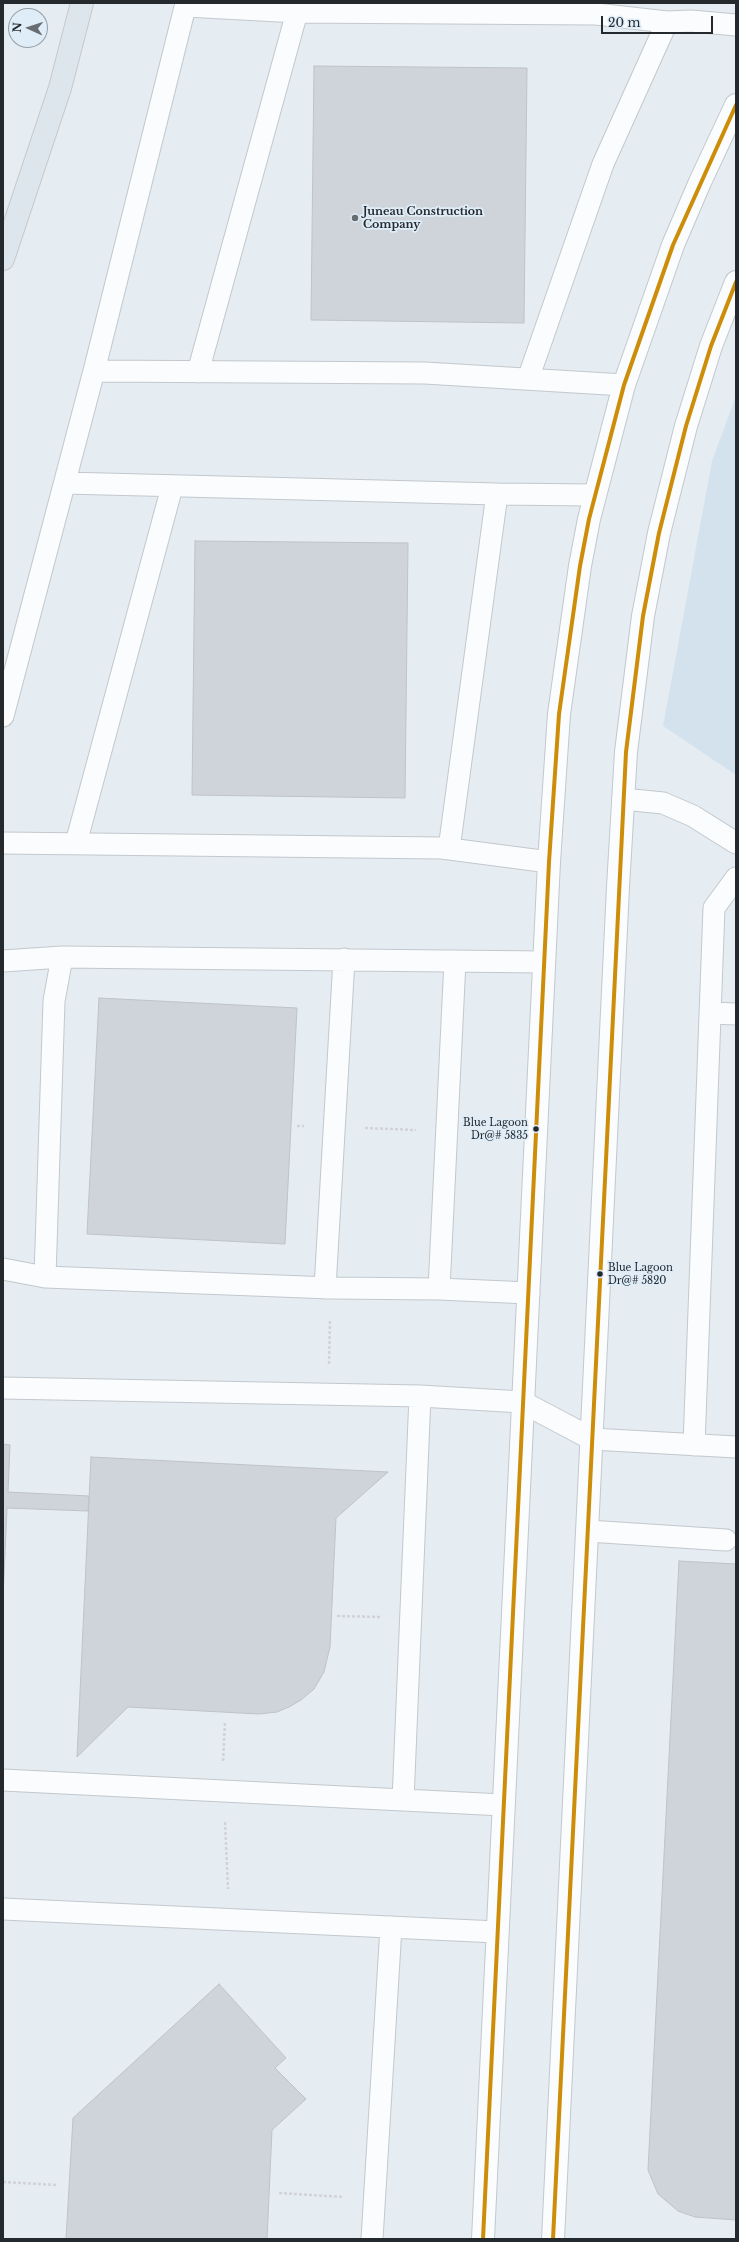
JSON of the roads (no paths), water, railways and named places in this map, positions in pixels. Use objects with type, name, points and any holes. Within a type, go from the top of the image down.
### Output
[{"type":"highway","points":[[3,259],[60,88],[82,3]]},
{"type":"street","points":[[483,2239],[522,1402],[529,1294],[549,862],[559,714],[580,566],[594,496],[624,385],[673,245],[700,182],[736,105]]},
{"type":"street","points":[[553,2239],[623,798],[637,662],[648,587],[657,541],[686,426],[712,346],[736,282]]},
{"type":"street","points":[[522,1402],[592,1439]]},
{"type":"lane","points":[[3,716],[94,371],[186,4],[297,12],[596,14],[667,22],[691,21],[736,25]]},
{"type":"lane","points":[[198,372],[297,12]]},
{"type":"lane","points":[[528,379],[603,164],[667,22]]},
{"type":"lane","points":[[94,371],[425,373],[624,385]]},
{"type":"lane","points":[[65,483],[172,487],[594,496]]},
{"type":"lane","points":[[76,843],[172,487]]},
{"type":"lane","points":[[449,849],[497,494]]},
{"type":"lane","points":[[623,798],[663,803],[693,816],[736,843]]},
{"type":"lane","points":[[3,843],[449,849],[549,862]]},
{"type":"lane","points":[[694,1445],[714,908],[736,878]]},
{"type":"lane","points":[[3,961],[62,957],[544,962]]},
{"type":"lane","points":[[45,1276],[54,1001],[62,957]]},
{"type":"lane","points":[[328,1288],[334,1127],[344,959]]},
{"type":"lane","points":[[439,1289],[455,961]]},
{"type":"lane","points":[[710,1013],[736,1014]]},
{"type":"lane","points":[[3,1268],[45,1276],[328,1288],[439,1289],[529,1294]]},
{"type":"lane","points":[[3,1388],[420,1396],[522,1402]]},
{"type":"lane","points":[[403,1800],[420,1396]]},
{"type":"lane","points":[[592,1439],[736,1447]]},
{"type":"lane","points":[[588,1531],[726,1540]]},
{"type":"lane","points":[[3,1780],[503,1806]]},
{"type":"lane","points":[[3,1909],[497,1932]]},
{"type":"lane","points":[[372,2239],[391,1927]]},
{"type":"place","name":"Juneau Construction Company","points":[[355,218]]},
{"type":"place","name":"Blue Lagoon Dr@# 5835","points":[[536,1129]]},
{"type":"place","name":"Blue Lagoon Dr@# 5820","points":[[600,1274]]}]
